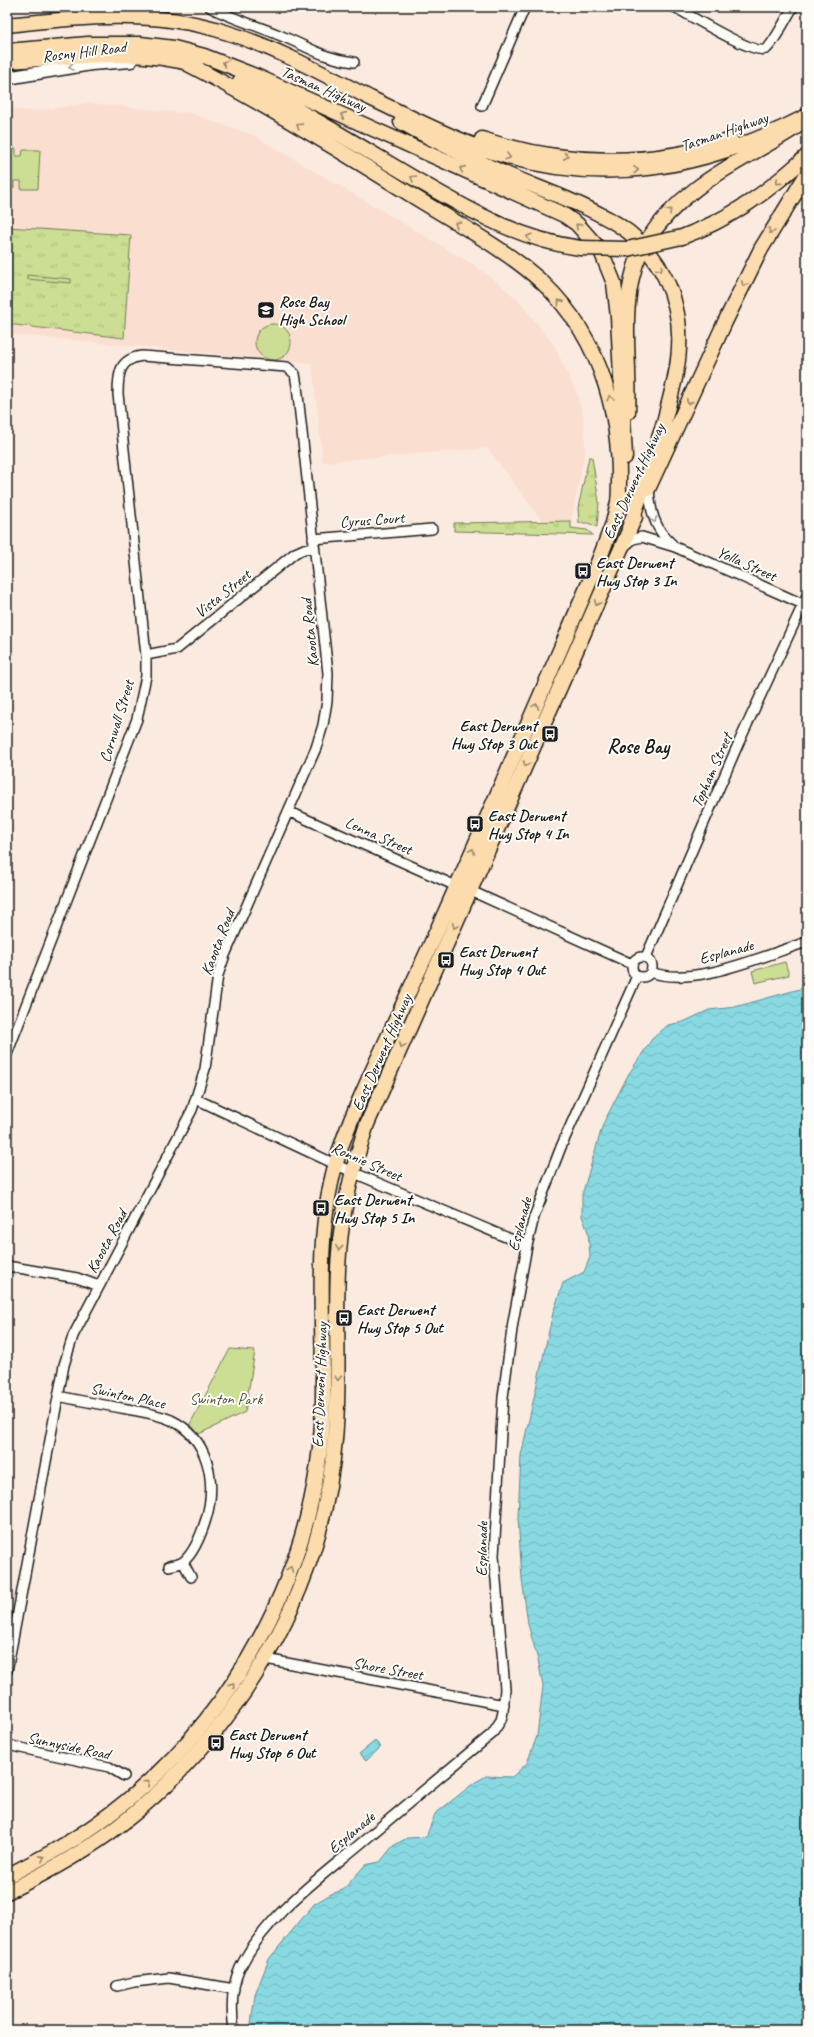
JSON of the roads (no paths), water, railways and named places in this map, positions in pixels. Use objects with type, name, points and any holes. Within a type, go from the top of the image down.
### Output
[{"type":"main road","name":"Tasman Highway","points":[[7,24],[125,16],[174,20],[224,32],[256,43],[420,122],[484,150],[545,166],[581,170],[642,170],[693,162],[748,143],[807,116]]},
{"type":"main road","name":"Tasman Highway","points":[[7,51],[88,44],[140,44],[174,48],[204,56],[232,66],[564,215],[577,224],[601,252],[610,270],[616,295],[625,457]]},
{"type":"main road","name":"Tasman Highway","points":[[7,61],[112,54],[166,58],[228,76],[257,89],[490,221],[543,242],[580,248],[627,249],[682,237],[707,228],[746,206],[765,193],[807,156]]},
{"type":"main road","name":"Rosny Hill Road","points":[[7,78],[91,64],[166,58]]},
{"type":"main road","points":[[186,63],[272,109],[484,240],[527,270],[553,293],[583,333],[594,353],[606,386],[617,440],[619,472],[618,506]]},
{"type":"main road","name":"Tasman Highway","points":[[332,79],[342,79],[467,134],[522,150],[567,157],[611,159],[653,158],[694,151],[740,137],[807,106]]},
{"type":"main road","points":[[332,79],[341,89],[446,147],[589,210],[618,225],[631,234],[661,269],[673,294],[678,313],[680,332],[678,364],[655,452],[629,528]]},
{"type":"main road","name":"East Derwent Highway","points":[[7,1876],[50,1853],[100,1822],[147,1783],[168,1763],[188,1742],[225,1696],[248,1660],[268,1624],[286,1582],[301,1540],[317,1468],[323,1400],[321,1279],[326,1206],[335,1163],[352,1118],[599,560],[618,506],[625,457],[629,401],[626,331],[628,299],[633,273],[643,248],[666,214],[693,190],[807,120]]},
{"type":"main road","name":"East Derwent Highway","points":[[7,1892],[54,1869],[87,1848],[148,1802],[177,1775],[203,1747],[245,1693],[266,1659],[287,1616],[310,1562],[324,1513],[330,1483],[338,1397],[339,1256],[345,1204],[352,1172],[367,1124],[471,891],[629,528],[725,322],[761,249],[807,174]]},
{"type":"street","points":[[210,7],[230,17],[279,34],[322,56],[354,62]]},
{"type":"street","points":[[482,106],[525,7]]},
{"type":"street","points":[[674,7],[747,46],[762,50],[768,47],[793,7]]},
{"type":"street","name":"Kaoota Road","points":[[7,1671],[64,1365],[73,1336],[196,1099],[205,1070],[218,975],[225,955],[290,812],[316,748],[323,725],[327,701],[328,674],[298,392],[293,371],[283,366],[150,356],[129,358]]},
{"type":"street","name":"Cornwall Street","points":[[7,1054],[136,719],[146,676],[146,655],[118,394],[118,378],[122,366],[129,358]]},
{"type":"street","name":"Yolla Street","points":[[649,487],[650,509],[656,525],[667,540],[675,546]]},
{"type":"street","name":"Cyrus Court","points":[[314,543],[432,529]]},
{"type":"street","name":"Yolla Street","points":[[618,554],[629,542],[638,537],[647,538],[675,546],[806,602]]},
{"type":"street","name":"Vista Street","points":[[146,655],[177,649],[295,553],[314,543]]},
{"type":"street","name":"Topham Street","points":[[646,957],[739,742],[806,602]]},
{"type":"street","name":"Lenna Street","points":[[290,812],[456,886]]},
{"type":"street","points":[[471,891],[632,964]]},
{"type":"street","name":"Esplanade","points":[[651,972],[661,976],[679,977],[719,970],[807,942]]},
{"type":"street","points":[[639,956],[646,957],[651,962],[651,972],[643,977],[637,976],[632,971],[632,964],[639,956]]},
{"type":"street","name":"Esplanade","points":[[234,2030],[232,2011],[234,1989],[238,1974],[246,1957],[273,1922],[332,1868],[492,1734],[501,1720],[504,1704],[505,1676],[495,1574],[495,1536],[503,1397],[512,1328],[527,1246],[534,1218],[561,1147],[637,976]]},
{"type":"street","name":"Ronnie Street","points":[[196,1099],[352,1172],[527,1246]]},
{"type":"street","points":[[7,1266],[78,1278],[99,1286]]},
{"type":"street","name":"Swinton Place","points":[[58,1396],[159,1415],[180,1425],[197,1442],[208,1462],[212,1482],[211,1498],[203,1528],[183,1562]]},
{"type":"street","points":[[169,1566],[183,1562],[191,1577]]},
{"type":"street","name":"Shore Street","points":[[266,1659],[504,1704]]},
{"type":"street","name":"Sunnyside Road","points":[[7,1746],[109,1767],[124,1776]]},
{"type":"street","points":[[117,1986],[134,1982],[169,1978],[234,1989]]},
{"type":"water","points":[[807,987],[807,2030],[250,2030],[255,1995],[269,1959],[314,1904],[331,1894],[343,1890],[365,1865],[380,1862],[393,1846],[407,1838],[426,1837],[435,1814],[474,1783],[486,1776],[512,1777],[527,1763],[537,1736],[543,1686],[538,1660],[528,1624],[522,1579],[518,1517],[521,1455],[553,1313],[563,1283],[584,1272],[590,1257],[588,1232],[582,1216],[582,1195],[603,1124],[628,1075],[652,1039],[668,1025],[683,1022],[709,1010],[735,1007]]},
{"type":"water","points":[[375,1741],[381,1747],[366,1761],[359,1754]]},
{"type":"place","name":"Rose Bay High School","points":[[266,310]]},
{"type":"place","name":"East Derwent Hwy Stop 3 In","points":[[583,571]]},
{"type":"place","name":"East Derwent Hwy Stop 3 Out","points":[[550,734]]},
{"type":"place","name":"East Derwent Hwy Stop 4 In","points":[[475,824]]},
{"type":"place","name":"East Derwent Hwy Stop 4 Out","points":[[446,960]]},
{"type":"place","name":"East Derwent Hwy Stop 5 In","points":[[321,1208]]},
{"type":"place","name":"East Derwent Hwy Stop 5 Out","points":[[344,1318]]},
{"type":"place","name":"East Derwent Hwy Stop 6 Out","points":[[216,1743]]},
{"type":"district","name":"Rose Bay","points":[[638,746]]},
{"type":"park label","name":"Swinton Park","points":[[226,1398]]}]
